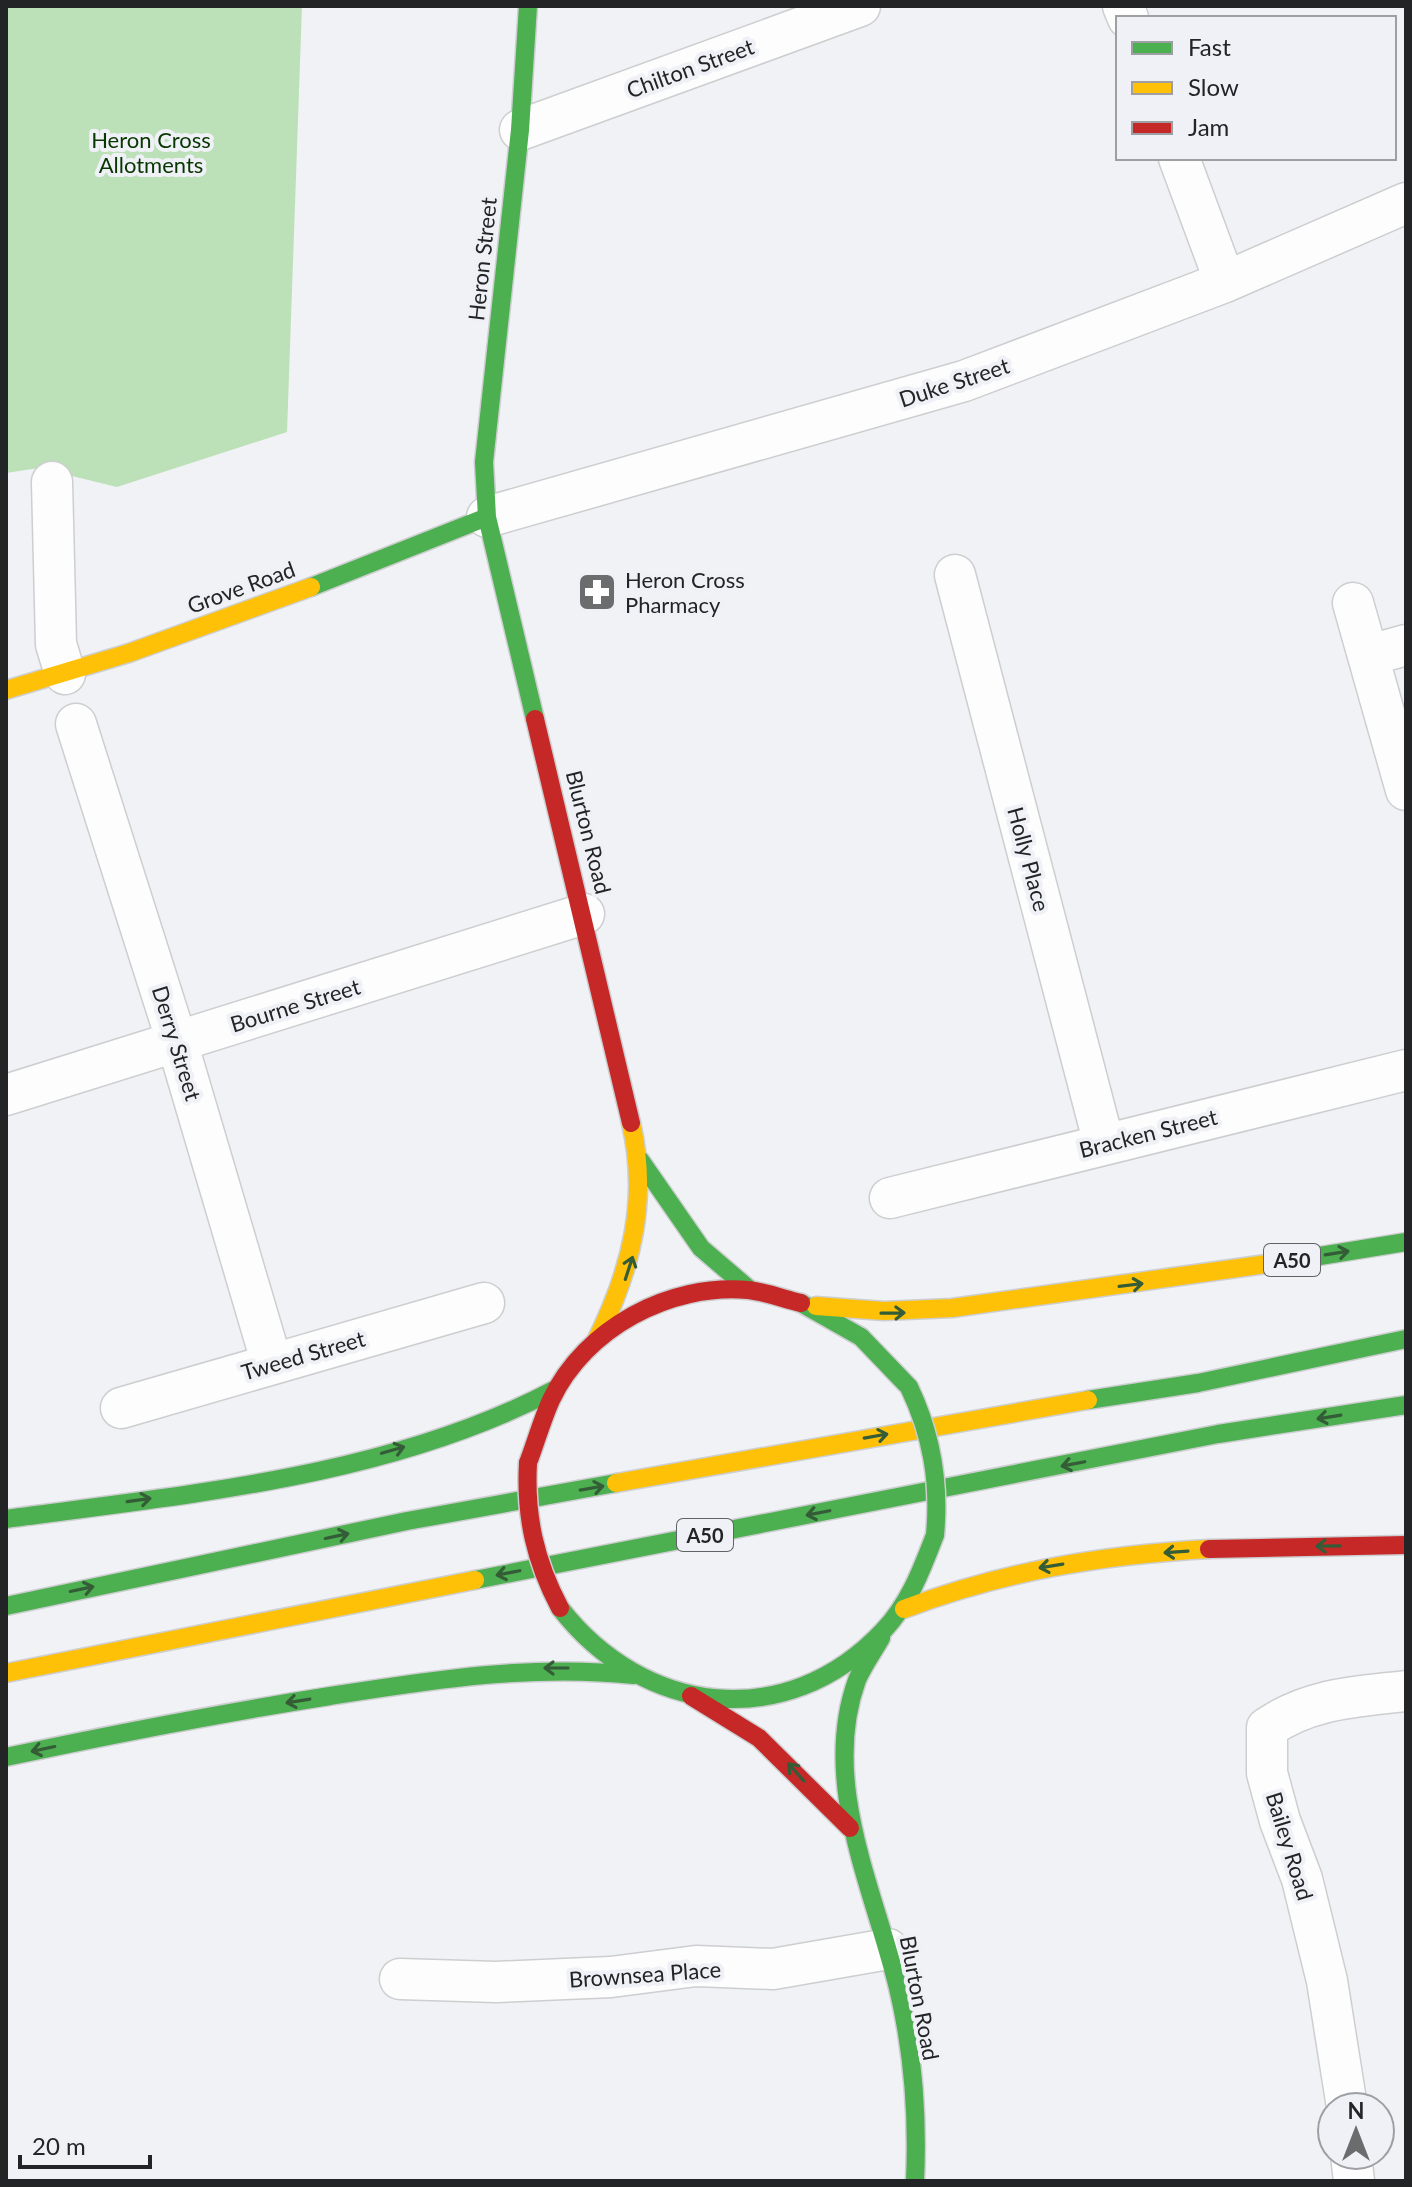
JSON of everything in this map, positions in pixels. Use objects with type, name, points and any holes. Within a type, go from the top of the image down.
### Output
[{"type":"main road","name":"Heron Street","points":[[487,517],[484,462],[520,130],[528,6]]},
{"type":"main road","name":"Grove Road","points":[[6,690],[65,674],[289,597],[487,517]]},
{"type":"main road","name":"Blurton Road","points":[[487,517],[584,914],[640,1160],[634,1250],[615,1305],[597,1339]]},
{"type":"main road","name":"Blurton Road","points":[[640,1160],[691,1239],[729,1277],[750,1290]]},
{"type":"main road","name":"A50","points":[[816,1306],[866,1337],[909,1387],[929,1432],[939,1484],[935,1535],[918,1584],[904,1609],[881,1638],[855,1661],[801,1689],[732,1700],[691,1696],[634,1675],[605,1656],[560,1608],[537,1561],[530,1535],[526,1511],[528,1463],[534,1436],[554,1390],[597,1339],[656,1303],[718,1289],[750,1290],[784,1295],[816,1306],[864,1313],[916,1313],[1178,1279],[1406,1242]]},
{"type":"main road","points":[[6,1606],[407,1521],[1038,1407],[1198,1383],[1406,1339]]},
{"type":"main road","name":"A50","points":[[6,1519],[260,1482],[341,1465],[483,1423],[554,1390]]},
{"type":"main road","name":"A50","points":[[6,1673],[1218,1434],[1406,1405]]},
{"type":"main road","name":"A50","points":[[904,1609],[949,1589],[1003,1574],[1129,1555],[1223,1548],[1406,1545]]},
{"type":"main road","name":"Blurton Road","points":[[881,1638],[864,1660],[847,1716],[845,1761],[850,1828],[888,1949],[907,2036],[915,2181]]},
{"type":"main road","name":"A50","points":[[6,1757],[287,1703],[452,1677],[561,1668],[634,1675]]},
{"type":"main road","name":"Blurton Road","points":[[691,1696],[727,1712],[755,1731],[850,1828]]},
{"type":"street","name":"Chilton Street","points":[[520,130],[860,6]]},
{"type":"street","points":[[1180,160],[1225,282]]},
{"type":"street","name":"Duke Street","points":[[487,517],[964,381],[1225,282],[1406,203]]},
{"type":"street","points":[[52,482],[56,644],[65,674]]},
{"type":"street","name":"Holly Place","points":[[955,575],[1104,1144]]},
{"type":"street","points":[[1353,603],[1388,650],[1406,790]]},
{"type":"street","name":"Derry Street","points":[[76,724],[177,1042],[272,1364]]},
{"type":"street","name":"Bourne Street","points":[[6,1095],[584,914]]},
{"type":"street","name":"Bracken Street","points":[[890,1198],[1406,1070]]},
{"type":"street","name":"Tweed Street","points":[[121,1408],[484,1303]]},
{"type":"street","name":"Bailey Road","points":[[1344,2091],[1327,1981],[1302,1879],[1280,1821],[1267,1773],[1267,1728],[1292,1711],[1339,1699],[1406,1691]]},
{"type":"street","name":"Brownsea Place","points":[[400,1979],[496,1982],[611,1977],[696,1966],[773,1969],[888,1949]]},
{"type":"green space","name":"Heron Cross Allotments","points":[[6,6],[302,6],[287,432],[117,487],[39,468],[6,473]]},
{"type":"traffic: fast","points":[[528,6],[520,130],[484,462],[487,517],[535,719]]},
{"type":"traffic: fast","points":[[311,587],[487,517]]},
{"type":"traffic: fast","points":[[640,1160],[701,1248],[750,1290]]},
{"type":"traffic: fast","points":[[1295,1260],[1406,1242]]},
{"type":"traffic: fast","points":[[801,1303],[861,1337],[909,1387]]},
{"type":"traffic: fast","points":[[1088,1400],[1198,1383],[1406,1339]]},
{"type":"traffic: fast","points":[[909,1387],[929,1441],[935,1478],[935,1535]]},
{"type":"traffic: fast","points":[[6,1519],[216,1490],[356,1462],[424,1443],[490,1419],[554,1390]]},
{"type":"traffic: fast","points":[[475,1580],[1218,1434],[1406,1405]]},
{"type":"traffic: fast","points":[[6,1606],[407,1521],[616,1483]]},
{"type":"traffic: fast","points":[[560,1608],[594,1644],[632,1671],[673,1689],[716,1698],[760,1697],[803,1686],[845,1664],[883,1631],[907,1598],[935,1535]]},
{"type":"traffic: fast","points":[[881,1638],[857,1680],[847,1718],[844,1757],[847,1796],[855,1835],[898,1988],[907,2036],[915,2108],[915,2181]]},
{"type":"traffic: fast","points":[[6,1757],[249,1709],[444,1679],[557,1671],[634,1675]]},
{"type":"traffic: slow","points":[[6,690],[129,653],[311,587]]},
{"type":"traffic: slow","points":[[597,1339],[619,1287],[634,1234],[638,1180],[631,1123]]},
{"type":"traffic: slow","points":[[816,1306],[884,1311],[952,1308],[1295,1260]]},
{"type":"traffic: slow","points":[[616,1483],[1088,1400]]},
{"type":"traffic: slow","points":[[904,1609],[979,1584],[1054,1567],[1209,1549]]},
{"type":"traffic: slow","points":[[6,1673],[475,1580]]},
{"type":"traffic: jam","points":[[535,719],[631,1123]]},
{"type":"traffic: jam","points":[[528,1463],[551,1400],[566,1374],[585,1351],[633,1315],[689,1294],[719,1290],[755,1291],[801,1303]]},
{"type":"traffic: jam","points":[[528,1463],[530,1520],[544,1573],[560,1608]]},
{"type":"traffic: jam","points":[[1209,1549],[1406,1545]]},
{"type":"traffic: jam","points":[[691,1696],[759,1738],[850,1828]]},
{"type":"place","name":"Heron Cross Pharmacy","points":[[597,592]]}]
